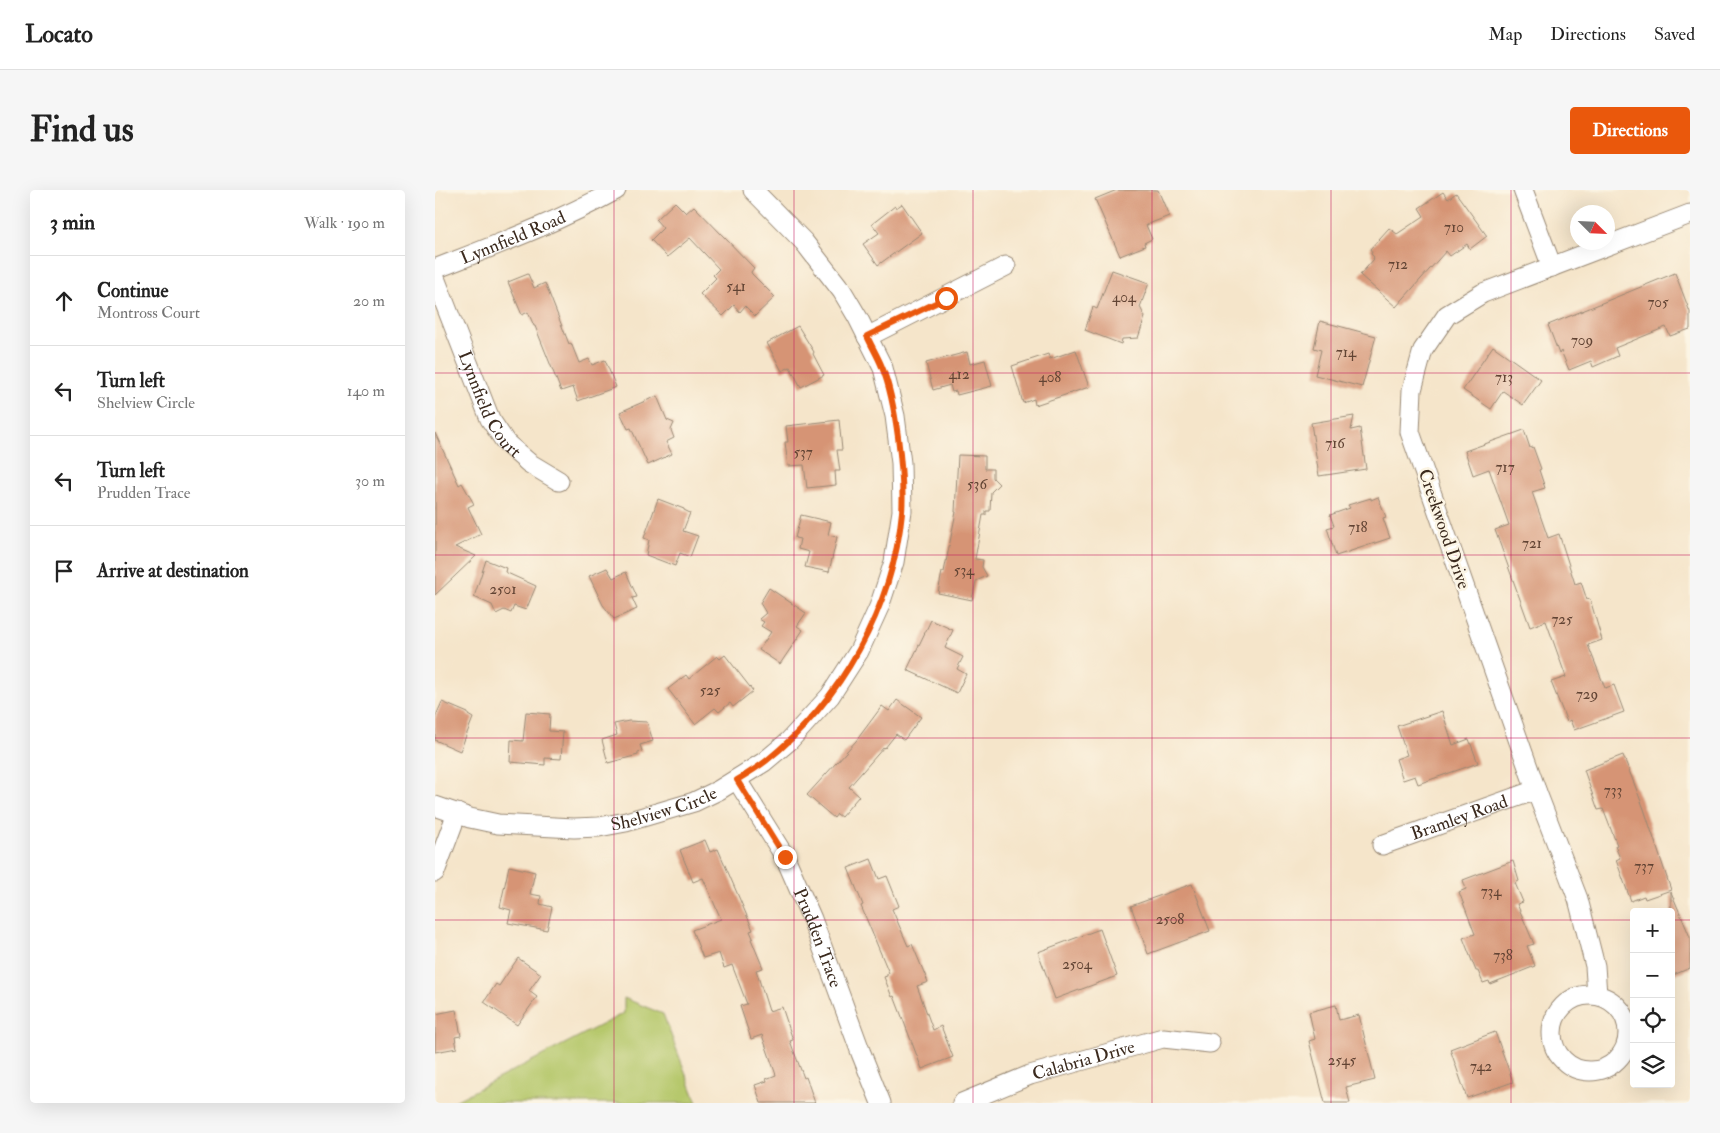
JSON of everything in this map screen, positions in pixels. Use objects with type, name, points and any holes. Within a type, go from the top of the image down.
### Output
[{"type":"street","name":"Lynnfield Road","points":[[435,269],[587,206],[615,190]]},
{"type":"street","name":"Shelview Circle","points":[[435,806],[498,824],[574,828],[599,827],[626,822],[694,802],[737,780],[765,762],[789,741],[830,696],[859,650],[879,607],[894,562],[902,511],[901,463],[895,416],[883,368],[843,291],[805,242],[753,190]]},
{"type":"street","points":[[1523,190],[1552,266]]},
{"type":"street","name":"Creekwood Drive","points":[[1597,995],[1595,966],[1578,899],[1536,790],[1410,432],[1412,390],[1423,350],[1447,315],[1483,293],[1690,214]]},
{"type":"street","points":[[867,336],[1006,266]]},
{"type":"street","name":"Lynnfield Court","points":[[435,278],[490,419],[506,443],[529,463],[559,481]]},
{"type":"street","name":"Prudden Trace","points":[[737,780],[785,857],[812,919],[881,1103]]},
{"type":"street","name":"Bramley Road","points":[[1382,845],[1536,790]]},
{"type":"street","points":[[435,872],[457,813]]},
{"type":"street","points":[[1584,995],[1597,995],[1609,999],[1618,1007],[1625,1017],[1628,1029],[1623,1053],[1615,1062],[1591,1071],[1579,1069],[1568,1064],[1559,1054],[1554,1043],[1553,1030],[1555,1018],[1562,1007],[1572,999],[1584,995]]},
{"type":"street","name":"Calabria Drive","points":[[961,1103],[1030,1075],[1163,1038],[1210,1043]]},
{"type":"green space","points":[[624,998],[663,1014],[697,1103],[451,1103],[624,1013]]},
{"type":"building","points":[[1117,190],[1158,190],[1169,216],[1146,225],[1152,239],[1144,243],[1145,246],[1120,256],[1095,199]]},
{"type":"building","points":[[1443,192],[1448,199],[1456,193],[1487,236],[1470,249],[1467,244],[1450,256],[1446,251],[1396,307],[1360,275],[1374,259],[1370,249],[1389,228],[1397,234],[1424,216],[1419,208]]},
{"type":"building","points":[[675,202],[686,213],[694,206],[754,268],[751,272],[752,274],[775,297],[755,316],[745,306],[740,312],[734,305],[723,316],[700,294],[716,278],[713,275],[719,269],[690,238],[667,257],[651,240],[663,228],[656,220]]},
{"type":"building","points":[[902,204],[922,233],[878,265],[863,244],[879,233],[872,224],[895,206],[896,208]]},
{"type":"building","points":[[1112,270],[1149,283],[1140,307],[1145,317],[1138,338],[1122,339],[1121,344],[1085,330],[1093,307],[1097,309]]},
{"type":"building","points":[[1675,273],[1690,312],[1690,329],[1670,336],[1666,327],[1615,348],[1618,356],[1593,367],[1591,361],[1569,370],[1561,351],[1559,354],[1548,325]]},
{"type":"building","points":[[528,274],[534,288],[545,283],[569,344],[571,343],[579,363],[589,359],[592,365],[605,360],[616,387],[578,401],[573,387],[561,391],[535,326],[528,312],[522,315],[508,282]]},
{"type":"building","points":[[1320,321],[1376,336],[1362,387],[1315,375],[1321,350],[1314,348]]},
{"type":"building","points":[[798,326],[814,352],[813,354],[824,375],[801,387],[790,367],[782,371],[767,343]]},
{"type":"building","points":[[1493,346],[1541,380],[1523,405],[1503,391],[1491,409],[1463,390]]},
{"type":"building","points":[[1076,350],[1089,387],[1035,405],[1034,399],[1023,403],[1012,366],[1048,354],[1050,359]]},
{"type":"building","points":[[967,352],[970,364],[985,360],[992,386],[957,395],[956,391],[952,392],[950,385],[933,390],[926,363]]},
{"type":"building","points":[[657,396],[667,420],[674,423],[671,430],[674,438],[666,442],[672,454],[648,465],[631,428],[628,429],[620,412]]},
{"type":"building","points":[[1354,416],[1351,430],[1360,428],[1366,469],[1319,476],[1311,423]]},
{"type":"building","points":[[839,420],[842,450],[837,450],[840,471],[835,471],[836,485],[807,488],[804,465],[788,466],[785,442],[788,442],[786,426]]},
{"type":"building","points":[[1524,430],[1530,448],[1533,447],[1541,469],[1539,470],[1545,488],[1532,492],[1548,538],[1559,534],[1575,584],[1581,582],[1587,600],[1590,599],[1602,640],[1588,645],[1605,688],[1614,685],[1624,712],[1574,730],[1570,720],[1567,722],[1551,682],[1566,677],[1546,621],[1530,627],[1495,530],[1509,525],[1489,469],[1473,475],[1465,451]]},
{"type":"building","points":[[435,433],[459,485],[462,483],[474,504],[468,507],[481,534],[455,547],[476,556],[435,595]]},
{"type":"building","points":[[958,455],[985,456],[985,469],[993,469],[993,478],[999,484],[991,492],[990,511],[986,511],[986,515],[983,515],[975,559],[983,560],[982,567],[987,576],[976,581],[972,600],[938,593],[956,512]]},
{"type":"building","points":[[1378,497],[1386,517],[1383,518],[1390,538],[1336,556],[1327,528],[1334,526],[1330,515],[1350,508],[1348,505]]},
{"type":"building","points":[[658,499],[690,513],[683,531],[698,536],[690,557],[680,553],[675,566],[646,555],[649,540],[644,538]]},
{"type":"building","points":[[801,515],[831,522],[828,535],[837,537],[829,572],[805,567],[809,552],[798,549],[800,539],[795,538]]},
{"type":"building","points":[[486,560],[506,568],[505,572],[536,586],[526,610],[514,606],[511,613],[504,610],[496,614],[492,605],[474,597]]},
{"type":"building","points":[[607,568],[613,578],[626,572],[637,597],[632,598],[637,609],[614,619],[603,605],[589,576]]},
{"type":"building","points":[[769,588],[806,613],[797,626],[803,630],[780,664],[759,650],[771,632],[761,626],[764,622],[759,619],[766,613],[760,603]]},
{"type":"building","points":[[931,620],[953,630],[945,648],[963,657],[957,669],[966,674],[957,693],[907,670]]},
{"type":"building","points":[[725,655],[753,691],[733,707],[730,703],[719,712],[715,708],[695,724],[668,689],[686,675],[689,679],[717,656],[720,659]]},
{"type":"building","points":[[897,700],[921,717],[904,740],[896,734],[849,787],[859,796],[841,817],[837,814],[834,818],[807,795],[856,741],[882,706],[889,711]]},
{"type":"building","points":[[442,702],[468,713],[473,718],[460,751],[435,740],[435,718]]},
{"type":"building","points":[[1442,711],[1453,745],[1469,739],[1478,763],[1418,784],[1415,776],[1403,780],[1396,759],[1407,755],[1397,726]]},
{"type":"building","points":[[526,712],[550,714],[549,731],[563,732],[561,759],[545,758],[545,765],[510,762],[511,740],[523,741]]},
{"type":"building","points":[[629,721],[647,722],[653,741],[640,745],[642,751],[638,752],[638,755],[608,763],[602,740],[617,735],[614,724]]},
{"type":"building","points":[[1623,755],[1644,809],[1671,890],[1645,899],[1644,896],[1631,901],[1616,860],[1620,858],[1615,846],[1617,845],[1603,809],[1598,810],[1584,770]]},
{"type":"building","points":[[705,840],[710,852],[718,849],[753,930],[750,931],[753,938],[751,939],[763,968],[756,970],[769,1011],[782,1007],[793,1040],[790,1041],[815,1103],[761,1103],[755,1085],[767,1081],[766,1079],[776,1075],[762,1035],[751,1039],[740,1006],[747,1004],[732,965],[724,968],[719,953],[703,958],[692,930],[721,919],[703,878],[693,882],[680,850]]},
{"type":"building","points":[[871,859],[879,879],[887,876],[899,906],[892,909],[908,946],[912,944],[928,982],[917,986],[933,1030],[941,1026],[953,1057],[922,1069],[894,996],[892,997],[884,977],[889,973],[861,906],[863,905],[848,868]]},
{"type":"building","points":[[1513,861],[1519,881],[1515,883],[1523,902],[1517,904],[1534,944],[1527,946],[1535,966],[1490,984],[1489,981],[1483,983],[1478,971],[1476,971],[1463,938],[1475,934],[1459,892],[1466,889],[1463,880]]},
{"type":"building","points":[[509,866],[535,872],[530,894],[541,896],[540,904],[552,907],[547,930],[508,923],[511,910],[500,907]]},
{"type":"building","points":[[1192,884],[1210,931],[1148,954],[1131,906]]},
{"type":"building","points":[[1671,892],[1690,937],[1690,968],[1675,974],[1675,908],[1671,908]]},
{"type":"building","points":[[1100,929],[1117,976],[1055,999],[1038,952]]},
{"type":"building","points":[[518,958],[541,974],[529,991],[537,997],[517,1025],[484,1002],[496,984],[499,986]]},
{"type":"building","points":[[1336,1005],[1339,1020],[1359,1015],[1375,1080],[1346,1087],[1350,1103],[1325,1103],[1309,1041],[1315,1039],[1309,1012]]},
{"type":"building","points":[[456,1010],[461,1036],[455,1037],[457,1048],[435,1052],[435,1014]]},
{"type":"building","points":[[1495,1032],[1513,1082],[1467,1098],[1450,1049]]},
{"type":"route","points":[[785,857],[737,780],[765,762],[789,741],[830,696],[859,650],[879,607],[894,562],[902,511],[901,463],[895,416],[883,368],[867,336],[946,298]]}]
